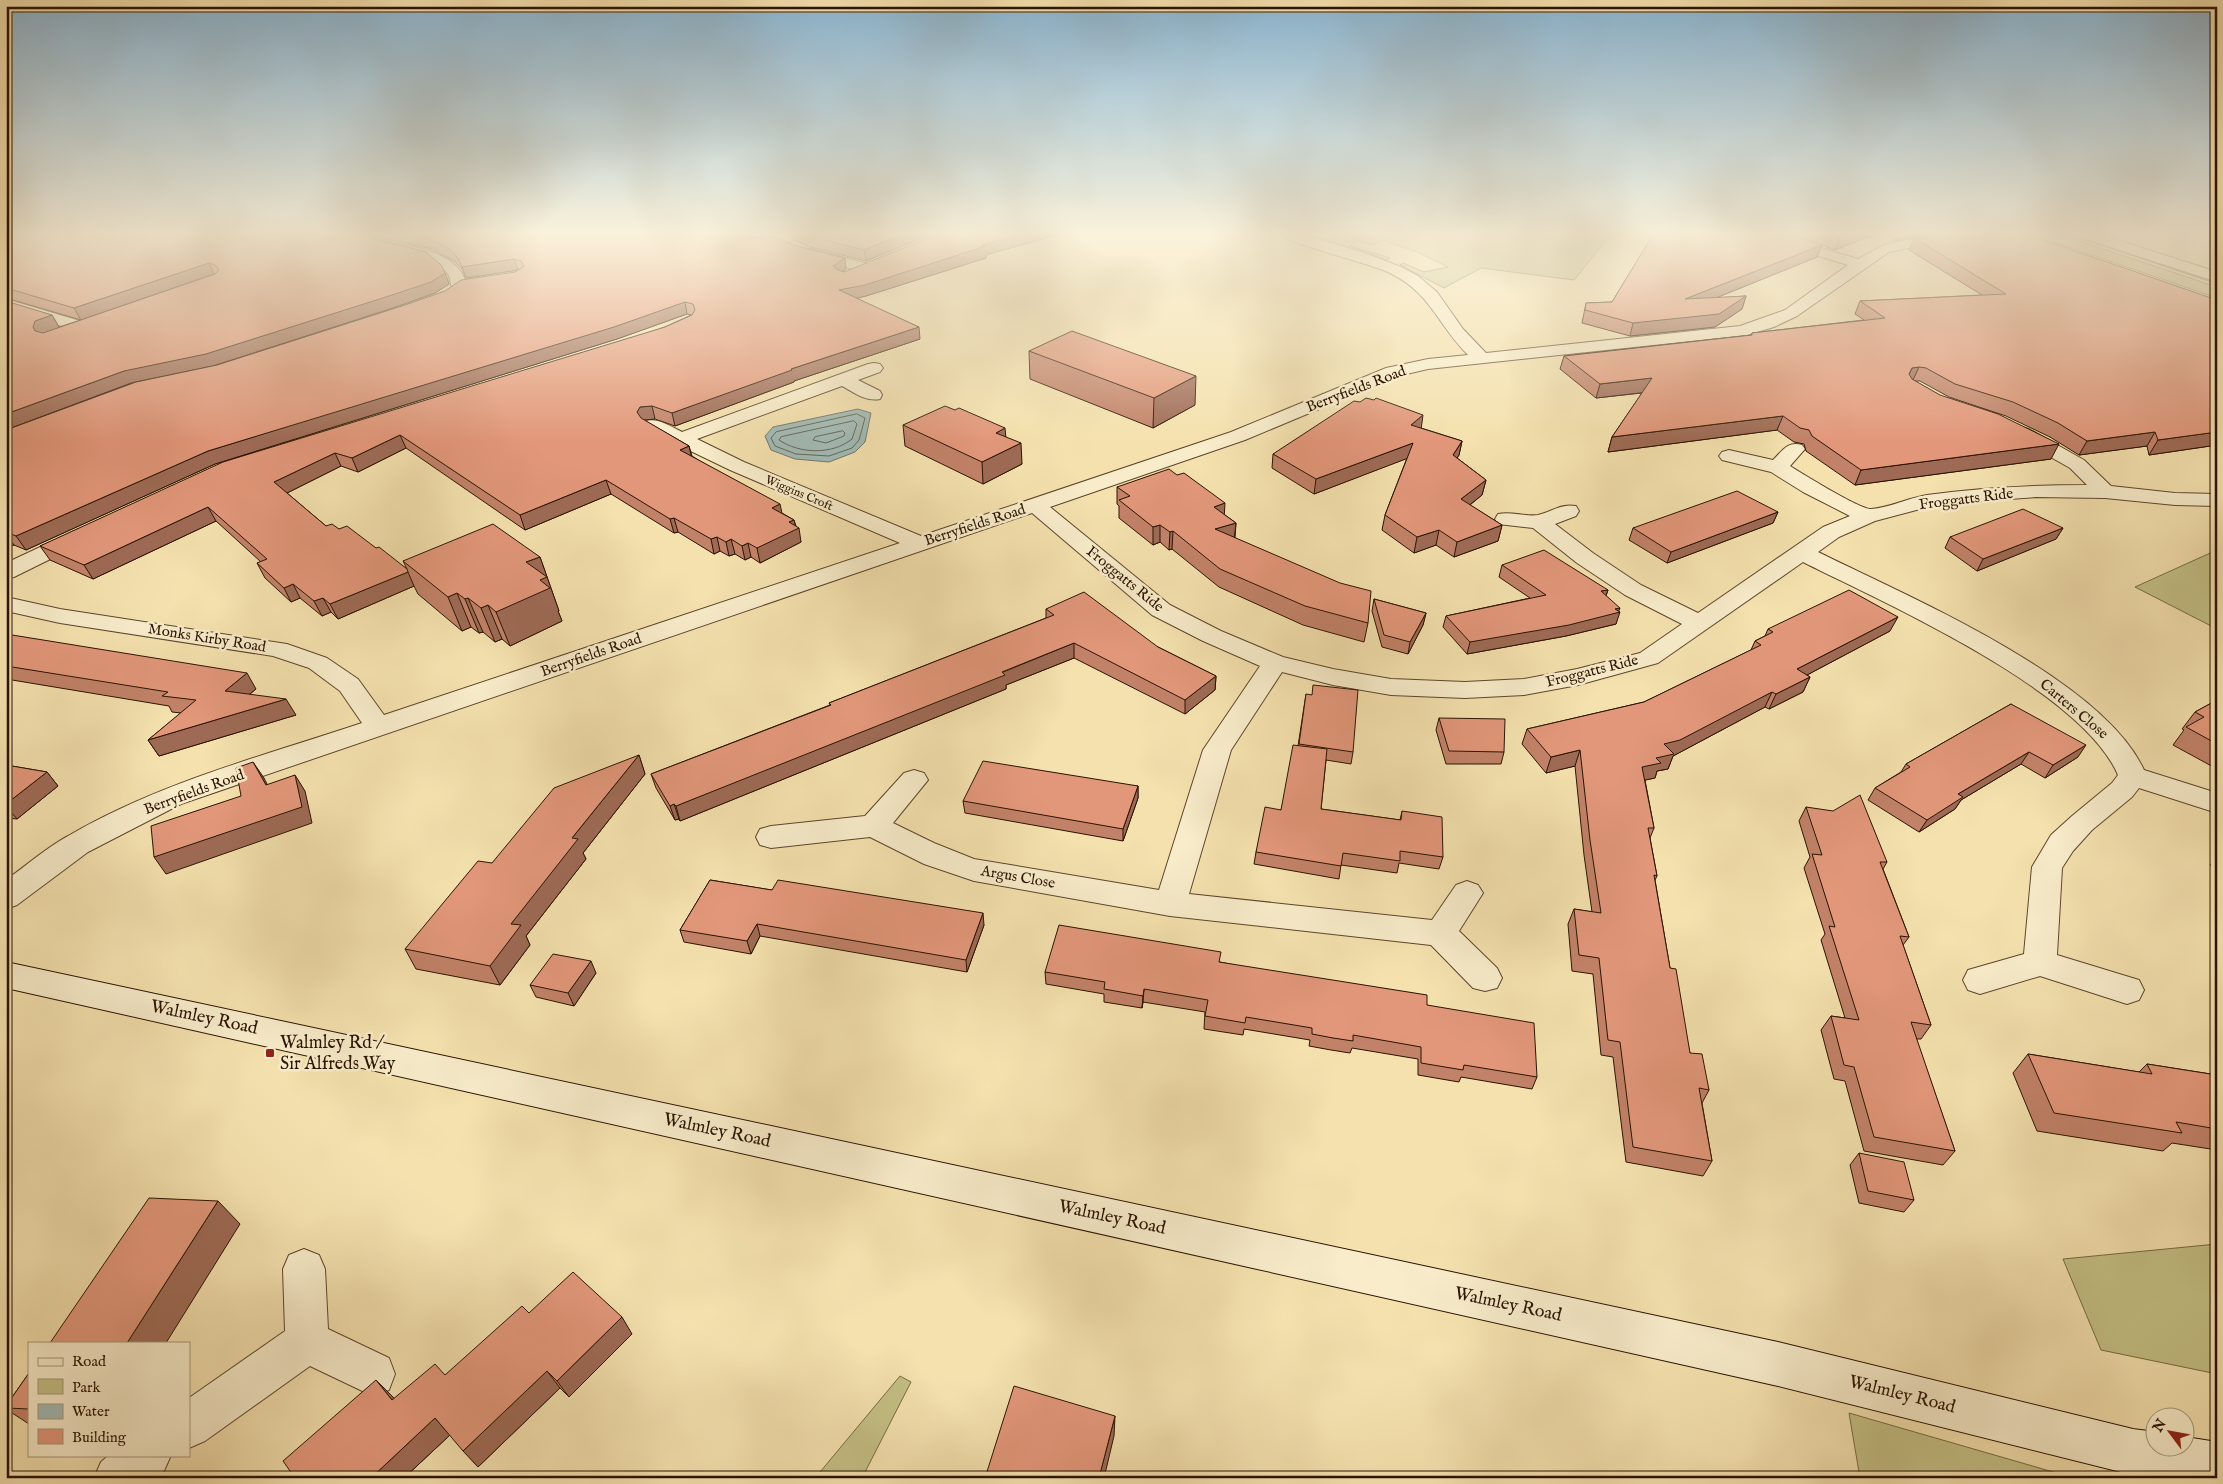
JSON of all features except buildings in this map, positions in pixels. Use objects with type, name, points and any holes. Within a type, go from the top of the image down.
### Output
[{"type":"street","points":[[1438,302],[1455,331],[1480,357]]},
{"type":"street","name":"Berryfields Road","points":[[12,887],[77,844],[171,797],[1238,436],[1392,372],[1428,364],[1480,357],[1741,331],[1768,323],[1790,313],[1805,302]]},
{"type":"street","points":[[6,304],[81,327]]},
{"type":"street","points":[[55,336],[99,321]]},
{"type":"street","points":[[680,439],[874,368]]},
{"type":"street","points":[[844,380],[873,396]]},
{"type":"street","name":"Wiggins Croft","points":[[652,425],[801,494],[920,543]]},
{"type":"street","points":[[2006,426],[2042,443],[2077,464],[2105,492]]},
{"type":"street","points":[[1778,467],[1795,449]]},
{"type":"street","points":[[1729,456],[1778,467],[1810,488],[1867,516]]},
{"type":"street","name":"Froggatts Ride","points":[[1035,505],[1161,610],[1212,636],[1275,663],[1333,677],[1391,687],[1465,690],[1524,687],[1578,677],[1649,658],[1831,532],[1867,516],[1924,502],[1982,494],[2036,491],[2105,492],[2217,500]]},
{"type":"street","points":[[1506,519],[1539,522],[1568,511]]},
{"type":"street","points":[[1539,522],[1585,558],[1634,590],[1698,623]]},
{"type":"street","points":[[6,572],[93,530]]},
{"type":"street","name":"Carters Close","points":[[1803,553],[1961,633],[2044,682],[2085,715],[2111,741],[2125,758],[2133,776]]},
{"type":"street","name":"Monks Kirby Road","points":[[6,604],[60,616],[278,649],[318,663],[349,685],[379,728]]},
{"type":"street","points":[[1170,904],[1217,750],[1275,663]]},
{"type":"street","points":[[2040,963],[2047,867],[2062,843],[2082,823],[2122,790],[2133,776],[2217,802]]},
{"type":"street","points":[[771,837],[874,826],[914,780]]},
{"type":"street","name":"Argus Close","points":[[874,826],[915,849],[946,862],[974,870],[1170,904],[1440,933]]},
{"type":"street","points":[[1467,893],[1440,933],[1484,978]]},
{"type":"street","points":[[1980,980],[2040,963],[2127,990]]},
{"type":"street","name":"Walmley Road","points":[[6,974],[1778,1364],[2133,1452],[2217,1465]]},
{"type":"street","points":[[304,1269],[307,1342]]},
{"type":"street","points":[[307,1342],[373,1374]]},
{"type":"street","points":[[190,1424],[307,1342]]},
{"type":"street","points":[[118,1478],[147,1456]]},
{"type":"green space","points":[[2217,550],[2217,629],[2135,587]]},
{"type":"green space","points":[[2217,1244],[2217,1374],[2101,1350],[2063,1259]]},
{"type":"green space","points":[[900,1376],[911,1382],[862,1478],[815,1478]]},
{"type":"green space","points":[[1849,1413],[2074,1478],[1860,1478]]},
{"type":"water","points":[[858,409],[871,413],[865,442],[855,452],[829,462],[795,459],[771,450],[765,436],[773,427]]},
{"type":"place","name":"Walmley Rd / Sir Alfreds Way","points":[[270,1053]]}]
